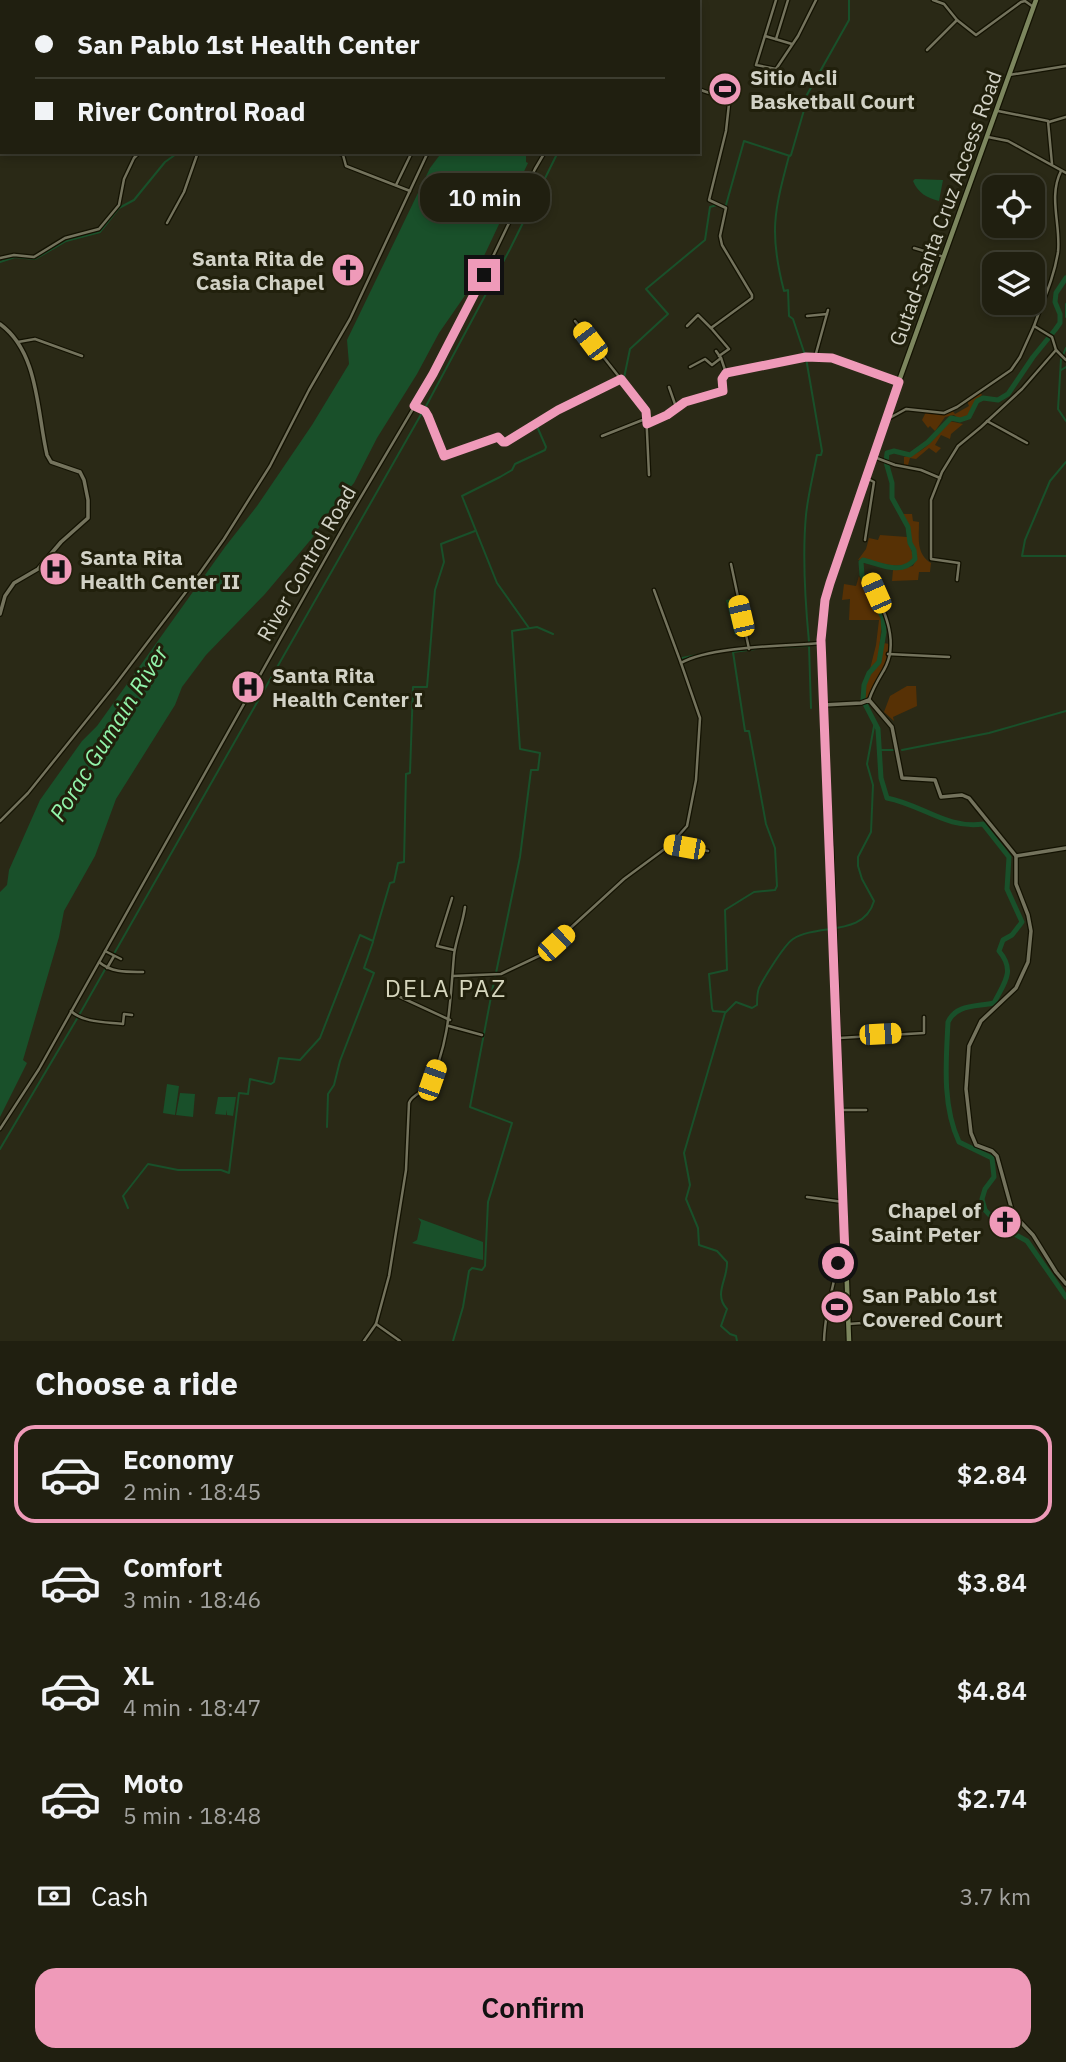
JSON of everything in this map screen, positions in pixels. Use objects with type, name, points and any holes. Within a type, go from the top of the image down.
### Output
[{"type":"main road","name":"Gutad-Santa Cruz Access Road","points":[[849,1341],[823,705],[821,643],[825,600],[899,382],[1037,0]]},
{"type":"street","points":[[776,0],[756,65],[776,69],[816,0]]},
{"type":"street","points":[[776,39],[788,0]]},
{"type":"street","points":[[933,0],[944,4],[957,20],[976,35],[1021,2],[1025,1],[1034,7]]},
{"type":"street","points":[[927,50],[957,20]]},
{"type":"street","points":[[765,36],[792,44]]},
{"type":"street","points":[[1009,75],[1066,66]]},
{"type":"street","points":[[700,89],[720,95],[729,104],[726,131],[709,200],[726,208],[720,236],[722,246],[752,295],[752,298],[711,328]]},
{"type":"street","points":[[996,112],[1048,122],[1066,117]]},
{"type":"street","points":[[1048,122],[1052,164]]},
{"type":"street","points":[[987,138],[990,136],[1008,141],[1066,173]]},
{"type":"street","points":[[0,258],[14,255],[34,257],[65,238],[99,229],[119,205],[124,179],[138,154]]},
{"type":"street","points":[[167,223],[184,192],[197,154]]},
{"type":"street","points":[[341,154],[346,166],[411,191]]},
{"type":"street","points":[[396,185],[411,154]]},
{"type":"street","points":[[0,821],[28,793],[115,685],[224,539],[267,471],[350,319],[427,154]]},
{"type":"street","name":"River Control Road","points":[[0,1129],[39,1069],[457,329],[544,154]]},
{"type":"street","points":[[886,420],[906,409],[944,413],[1011,370],[1020,357],[1047,293],[1058,250],[1055,206],[1061,171]]},
{"type":"street","points":[[914,248],[944,257]]},
{"type":"street","points":[[807,316],[828,312],[815,357]]},
{"type":"street","points":[[687,326],[698,316],[729,349],[712,365],[705,359],[690,367]]},
{"type":"street","points":[[575,321],[646,411],[649,475]]},
{"type":"street","points":[[0,324],[11,332],[18,342],[39,400],[47,456],[51,462],[80,472],[84,480],[88,514],[84,522],[61,542],[38,569],[14,583],[5,596],[0,614]]},
{"type":"street","points":[[1034,326],[1052,337],[1056,350],[1065,359]]},
{"type":"street","points":[[18,342],[35,340],[82,356]]},
{"type":"street","points":[[957,580],[959,563],[931,559],[931,500],[940,478],[958,446],[1022,388],[1056,350]]},
{"type":"street","points":[[716,351],[726,373]]},
{"type":"street","points":[[647,424],[667,415],[676,407],[723,391],[722,379],[726,373],[815,357],[832,358],[899,382]]},
{"type":"street","points":[[414,406],[425,411],[444,456],[498,437],[506,442],[558,410],[622,380]]},
{"type":"street","points":[[669,387],[676,407]]},
{"type":"street","points":[[602,436],[645,419]]},
{"type":"street","points":[[987,421],[1027,443]]},
{"type":"street","points":[[874,457],[940,478]]},
{"type":"street","points":[[865,540],[874,482],[866,478]]},
{"type":"street","points":[[731,564],[749,649]]},
{"type":"street","points":[[865,701],[885,669],[888,654],[889,622],[870,579]]},
{"type":"street","points":[[453,976],[501,974],[529,962],[556,943],[624,879],[670,845],[687,826],[696,780],[700,718],[654,590]]},
{"type":"street","points":[[681,663],[692,658],[749,649],[821,643]]},
{"type":"street","points":[[888,654],[949,657]]},
{"type":"street","points":[[823,705],[865,701],[892,727],[902,778],[936,780],[938,793],[943,797],[966,796],[990,821],[1016,856],[1016,884],[1031,925],[1028,962],[1016,988],[981,1021],[969,1046],[966,1076],[971,1133],[976,1145],[992,1151],[997,1156],[1013,1214],[1033,1236],[1066,1284]]},
{"type":"street","points":[[670,845],[708,851]]},
{"type":"street","points":[[1016,856],[1066,848]]},
{"type":"street","points":[[452,898],[438,946],[455,950]]},
{"type":"street","points":[[364,1341],[376,1324],[390,1276],[406,1170],[409,1103],[412,1097],[429,1085],[445,1044],[450,1020],[455,950],[465,906]]},
{"type":"street","points":[[105,951],[121,959]]},
{"type":"street","points":[[107,968],[114,956]]},
{"type":"street","points":[[99,962],[107,968],[122,972],[143,972]]},
{"type":"street","points":[[398,996],[450,1020]]},
{"type":"street","points":[[71,1011],[88,1020],[123,1024],[124,1014],[132,1016]]},
{"type":"street","points":[[838,1038],[924,1033],[923,1017]]},
{"type":"street","points":[[449,1026],[482,1035]]},
{"type":"street","points":[[840,1110],[866,1110]]},
{"type":"street","points":[[807,1196],[843,1202]]},
{"type":"street","points":[[824,1341],[825,1316],[839,1259],[845,1255]]},
{"type":"street","points":[[848,1324],[933,1318]]},
{"type":"street","points":[[376,1324],[400,1341]]},
{"type":"shaded area","points":[[980,392],[982,395],[976,400],[968,416],[960,420],[954,415],[945,417],[935,431],[930,426],[928,428],[922,420],[926,412],[944,414],[952,410],[955,414],[969,406],[967,401]]},
{"type":"shaded area","points":[[949,421],[963,424],[951,434],[950,439],[941,435],[935,445],[941,448],[936,453],[929,448],[916,459],[910,458],[908,465],[904,465],[904,457],[924,448]]},
{"type":"shaded area","points":[[901,514],[912,514],[913,521],[919,522],[921,550],[931,563],[930,572],[919,572],[918,580],[892,581],[893,570],[913,566],[916,560],[907,525]]},
{"type":"shaded area","points":[[880,535],[907,537],[914,558],[908,563],[895,566],[858,560],[866,549],[869,538],[878,540]]},
{"type":"shaded area","points":[[859,576],[882,620],[878,662],[870,669],[879,620],[849,620],[850,599],[842,600],[844,584],[856,586]]},
{"type":"shaded area","points":[[883,643],[890,644],[885,668],[874,683],[870,698],[865,699],[870,674],[881,662]]},
{"type":"shaded area","points":[[907,686],[916,686],[917,706],[893,717],[894,721],[884,712],[890,696]]},
{"type":"water","name":"Porac Gumain River","points":[[440,154],[526,154],[528,163],[466,294],[439,333],[377,438],[354,483],[265,594],[206,655],[182,687],[175,705],[116,799],[95,856],[64,911],[23,1060],[27,1063],[0,1117],[0,892],[7,885],[9,870],[40,800],[257,506],[312,425],[349,364],[347,340],[430,168]]},
{"type":"water","points":[[943,180],[939,201],[920,192],[913,181]]},
{"type":"water","points":[[736,598],[743,634],[735,635],[726,600]]},
{"type":"water","points":[[167,1084],[179,1086],[175,1115],[163,1113]]},
{"type":"water","points":[[180,1093],[195,1094],[193,1117],[176,1115]]},
{"type":"water","points":[[218,1097],[236,1097],[233,1116],[227,1115],[227,1110],[226,1115],[215,1114]]},
{"type":"water","points":[[418,1218],[483,1242],[483,1260],[412,1243],[417,1240],[421,1222]]},
{"type":"waterway","points":[[805,355],[793,319],[789,316],[788,290],[784,291],[776,253],[775,223],[789,156],[806,103],[804,100],[849,20],[849,0]]},
{"type":"waterway","points":[[726,205],[744,141],[790,156]]},
{"type":"waterway","points":[[0,262],[15,257],[35,259],[66,241],[100,232],[119,208],[134,200],[165,162],[176,154]]},
{"type":"waterway","points":[[425,408],[557,154]]},
{"type":"waterway","points":[[581,401],[624,378],[630,349],[668,314],[646,289],[705,240],[710,207],[717,205]]},
{"type":"waterway","points":[[1066,278],[1056,293],[1055,302],[1060,323],[1008,394],[998,400],[983,398],[977,401],[969,417],[960,420],[951,418],[928,442],[910,455],[894,451],[887,453],[892,498],[908,527],[915,559],[910,564],[897,568],[863,560],[861,562],[862,575],[883,618],[884,632],[879,662],[869,673],[864,685],[863,700],[878,729],[881,778],[887,798],[957,823],[983,824],[1009,857],[1007,889],[1022,922],[1012,935],[1003,940],[999,951],[1008,971],[994,1003],[961,1009],[948,1022],[948,1098],[959,1142],[992,1158],[994,1177],[985,1189],[982,1199],[985,1210],[1000,1226],[1027,1241],[1066,1297]]},
{"type":"waterway","points":[[1066,304],[1066,317]]},
{"type":"waterway","points":[[1063,355],[1066,348]]},
{"type":"waterway","points":[[806,358],[822,451],[821,455],[817,455],[805,531],[804,578],[809,642]]},
{"type":"waterway","points":[[1061,359],[1058,409],[1066,421]]},
{"type":"waterway","points":[[1061,370],[1066,367]]},
{"type":"waterway","points":[[0,1149],[423,411]]},
{"type":"waterway","points":[[529,628],[497,583],[462,496],[512,470],[515,464],[545,450],[536,424]]},
{"type":"waterway","points":[[1066,462],[1050,481],[1025,540],[1022,556],[1066,556]]},
{"type":"waterway","points":[[128,1208],[123,1196],[148,1164],[178,1170],[221,1170],[229,1173],[239,1093],[248,1094],[250,1079],[271,1084],[274,1082],[279,1058],[300,1060],[320,1038],[360,935],[373,941],[390,883],[394,882],[398,863],[404,862],[406,774],[410,773],[413,687],[427,687],[435,590],[444,562],[441,544],[475,531]]},
{"type":"waterway","points":[[496,973],[520,857],[531,770],[538,770],[540,753],[520,749],[512,631],[537,627],[553,634]]},
{"type":"waterway","points":[[809,646],[811,708]]},
{"type":"waterway","points":[[767,647],[809,646]]},
{"type":"waterway","points":[[725,1012],[713,1011],[709,974],[727,970],[725,910],[754,892],[775,890],[777,886],[775,848],[766,824],[749,731],[745,731],[733,652],[755,649]]},
{"type":"waterway","points":[[682,658],[703,654]]},
{"type":"waterway","points":[[902,750],[989,733],[1066,711]]},
{"type":"waterway","points":[[737,1341],[736,1336],[721,1326],[727,1309],[721,1298],[727,1262],[717,1251],[699,1245],[698,1228],[686,1199],[690,1185],[684,1153],[725,1013],[736,1002],[752,1008],[757,1005],[762,983],[789,942],[803,934],[851,925],[869,912],[874,901],[862,879],[858,857],[871,832],[873,785],[867,764],[875,721]]},
{"type":"waterway","points":[[880,750],[897,750]]},
{"type":"waterway","points":[[327,1127],[328,1094],[334,1085],[340,1061],[374,973],[364,968],[373,942]]},
{"type":"waterway","points":[[453,1341],[463,1307],[469,1271],[472,1268],[482,1270],[485,1266],[488,1202],[512,1123],[470,1107],[495,976]]},
{"type":"place","name":"Sitio Acli Basketball Court","points":[[725,89]]},
{"type":"place","name":"Santa Rita de Casia Chapel","points":[[348,270]]},
{"type":"place","name":"Santa Rita Health Center II","points":[[56,569]]},
{"type":"place","name":"Santa Rita Health Center I","points":[[248,687]]},
{"type":"place","name":"Chapel of Saint Peter","points":[[1005,1222]]},
{"type":"place","name":"San Pablo 1st Covered Court","points":[[837,1307]]},
{"type":"district","name":"DELA PAZ","points":[[446,988]]},
{"type":"route","points":[[484,275],[414,406],[425,411],[428,416],[444,456],[498,437],[506,442],[533,427],[536,422],[621,379],[646,411],[647,424],[667,415],[685,402],[723,391],[725,388],[722,379],[726,373],[806,357],[832,358],[899,382],[835,566],[825,600],[821,640],[845,1255],[840,1257],[838,1263]]}]
